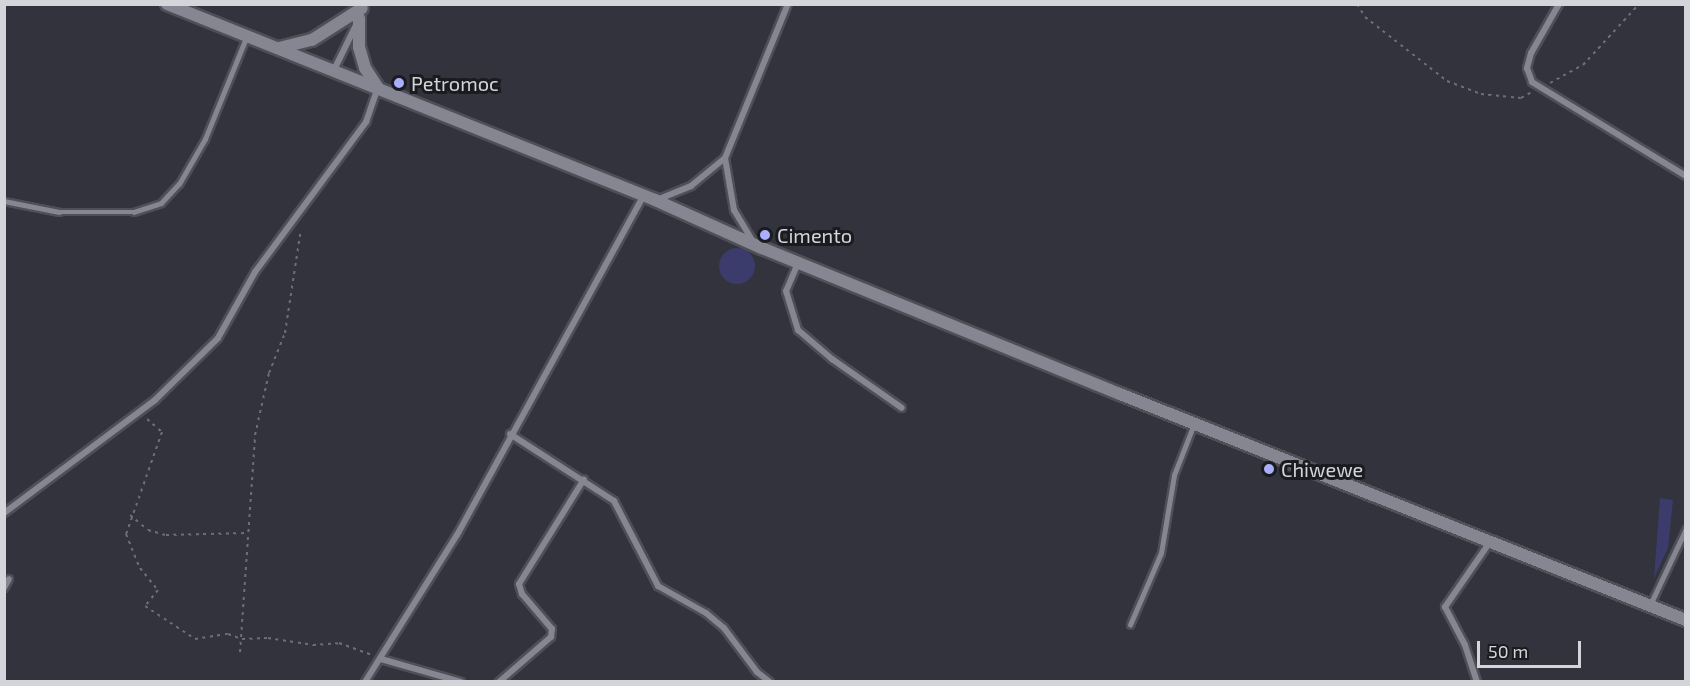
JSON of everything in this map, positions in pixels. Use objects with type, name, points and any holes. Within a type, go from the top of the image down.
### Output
[{"type":"main road","points":[[167,4],[246,38],[333,70],[649,198],[798,263],[1194,424],[1686,620]]},
{"type":"main road","points":[[272,48],[295,47],[312,40],[362,10]]},
{"type":"main road","points":[[362,10],[359,47],[365,68],[378,88]]},
{"type":"street","points":[[365,681],[381,659],[457,535],[510,434],[612,257],[649,198],[691,186],[725,158],[788,4]]},
{"type":"street","points":[[1558,4],[1531,53],[1527,69],[1532,82],[1686,176]]},
{"type":"street","points":[[333,70],[362,10]]},
{"type":"street","points":[[4,513],[139,413],[178,381],[218,338],[255,272],[366,122],[378,88]]},
{"type":"street","points":[[725,158],[734,210],[754,243]]},
{"type":"street","points":[[798,263],[786,291],[798,330],[832,359],[902,408]]},
{"type":"street","points":[[510,434],[584,479],[614,501],[658,586],[706,613],[724,628],[757,672],[770,681]]},
{"type":"street","points":[[499,681],[550,637],[552,629],[522,594],[519,584],[584,479]]},
{"type":"street","points":[[1477,681],[1465,645],[1445,607],[1490,542]]},
{"type":"street","points":[[4,588],[9,579]]},
{"type":"street","points":[[381,659],[461,681]]},
{"type":"lane","points":[[4,201],[59,212],[134,212],[161,203],[179,184],[205,139],[246,38]]},
{"type":"lane","points":[[1130,625],[1161,553],[1174,476],[1194,424]]},
{"type":"lane","points":[[1650,605],[1686,529]]},
{"type":"path","points":[[1357,4],[1365,17],[1447,81],[1481,94],[1521,98],[1583,65],[1639,4]]},
{"type":"path","points":[[240,652],[255,435],[269,373],[285,333],[301,228]]},
{"type":"path","points":[[139,413],[162,432],[130,515],[126,534],[140,568],[158,590],[145,606],[195,639],[228,634],[242,639],[268,638],[313,645],[339,643],[381,659]]},
{"type":"path","points":[[130,515],[148,530],[166,536],[247,533]]},
{"type":"shaded area","points":[[737,248],[750,253],[755,266],[750,279],[737,284],[724,279],[719,266],[724,253]]},
{"type":"shaded area","points":[[1660,498],[1673,500],[1668,548],[1654,578]]},
{"type":"place","name":"Petromoc","points":[[399,83]]},
{"type":"place","name":"Cimento","points":[[765,235]]},
{"type":"place","name":"Chiwewe","points":[[1269,469]]}]
